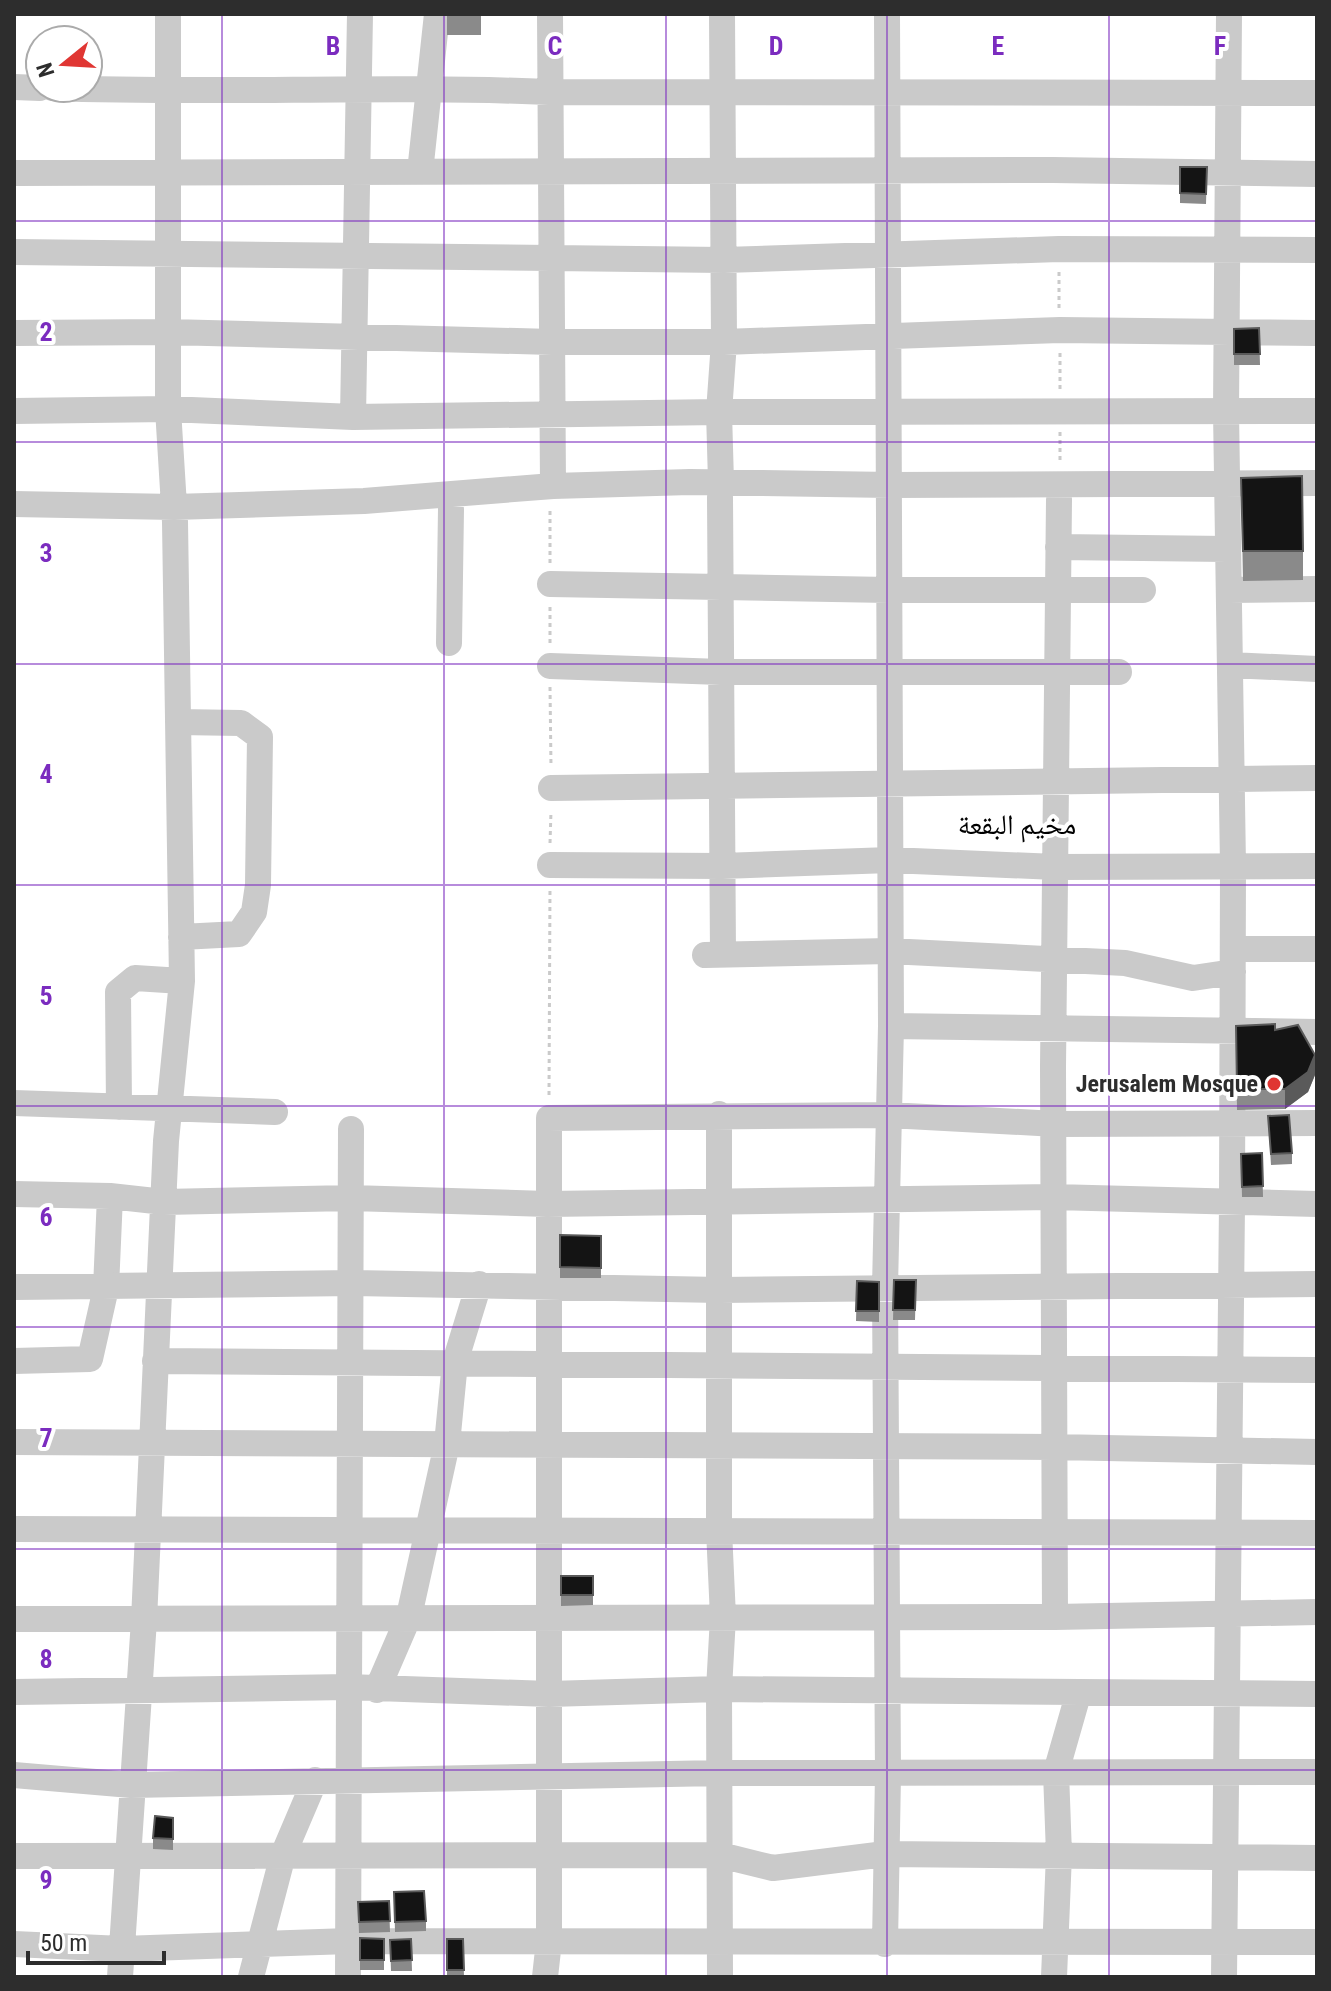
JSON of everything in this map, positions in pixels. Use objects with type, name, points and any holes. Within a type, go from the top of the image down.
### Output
[{"type":"street","points":[[120,1977],[144,1620],[168,1116],[178,1046],[182,981],[174,515],[168,409],[168,14]]},
{"type":"street","points":[[353,417],[360,14]]},
{"type":"street","points":[[420,172],[437,14]]},
{"type":"street","points":[[550,14],[553,486]]},
{"type":"street","points":[[722,14],[724,342],[719,412],[722,866],[714,954],[889,951],[1055,956],[1125,963],[1193,978],[1233,960],[1317,949]]},
{"type":"street","points":[[885,1944],[888,1692],[885,1287],[891,1026],[887,14]]},
{"type":"street","points":[[1224,1977],[1227,1944],[1226,1695],[1233,960],[1226,411],[1229,332],[1226,175],[1229,14]]},
{"type":"street","points":[[104,90],[169,92],[428,87],[549,92],[887,90],[1227,96],[1317,93]]},
{"type":"street","points":[[14,173],[1053,170],[1317,174]]},
{"type":"street","points":[[14,252],[169,251],[357,257],[724,260],[1059,249],[1317,250]]},
{"type":"street","points":[[14,333],[169,332],[552,342],[724,342],[1060,330],[1317,333]]},
{"type":"street","points":[[14,411],[168,409],[353,417],[551,417],[719,412],[1317,411]]},
{"type":"street","points":[[891,492],[1059,500],[1317,483]]},
{"type":"street","points":[[14,521],[174,515],[553,486],[891,492],[1228,490],[1317,498]]},
{"type":"street","points":[[14,504],[174,515],[319,518],[720,489]]},
{"type":"street","points":[[1055,1617],[1056,588],[1059,500]]},
{"type":"street","points":[[449,643],[451,509]]},
{"type":"street","points":[[1058,547],[1227,549]]},
{"type":"street","points":[[550,584],[889,590],[1143,590]]},
{"type":"street","points":[[1229,590],[1317,589]]},
{"type":"street","points":[[1230,665],[1317,669]]},
{"type":"street","points":[[550,666],[721,672],[1119,672]]},
{"type":"street","points":[[178,722],[241,723],[260,737],[258,885],[254,912],[239,934],[181,937]]},
{"type":"street","points":[[551,788],[1317,778]]},
{"type":"street","points":[[550,865],[722,866],[890,860],[1056,867],[1317,866]]},
{"type":"street","points":[[119,1107],[118,992],[135,978],[182,981]]},
{"type":"street","points":[[891,1026],[1317,1032]]},
{"type":"street","points":[[14,1103],[119,1107],[168,1116]]},
{"type":"street","points":[[14,1116],[275,1112]]},
{"type":"street","points":[[719,1114],[719,1530],[723,1617],[719,1689],[720,1977]]},
{"type":"street","points":[[545,1977],[549,1941],[550,1855],[549,1118],[719,1114],[889,1115],[1056,1124],[1317,1123]]},
{"type":"street","points":[[348,1977],[348,1687],[352,1616],[349,1529],[351,1129]]},
{"type":"street","points":[[14,1194],[110,1196],[164,1202],[351,1198],[547,1204],[719,1200],[886,1202],[1054,1197],[1317,1204]]},
{"type":"street","points":[[14,1361],[90,1359],[106,1288],[110,1196]]},
{"type":"street","points":[[14,1287],[349,1283],[720,1290],[1317,1284]]},
{"type":"street","points":[[377,1690],[409,1616],[447,1444],[455,1362],[479,1284]]},
{"type":"street","points":[[155,1361],[1317,1370]]},
{"type":"street","points":[[14,1442],[1054,1447],[1317,1452]]},
{"type":"street","points":[[14,1529],[147,1532],[428,1529],[1317,1533]]},
{"type":"street","points":[[14,1619],[1055,1617],[1317,1612]]},
{"type":"street","points":[[14,1692],[348,1687],[549,1694],[719,1689],[1078,1695],[1317,1694]]},
{"type":"street","points":[[1054,1977],[1059,1854],[1056,1772],[1078,1695]]},
{"type":"street","points":[[14,1775],[131,1785],[719,1773],[1317,1772]]},
{"type":"street","points":[[251,1977],[257,1943],[283,1855],[315,1780]]},
{"type":"street","points":[[14,1856],[720,1855],[773,1868],[885,1854],[1317,1858]]},
{"type":"street","points":[[14,1944],[122,1949],[349,1941],[885,1944],[1317,1942]]},
{"type":"building","points":[[1180,167],[1207,167],[1206,194],[1180,193]]},
{"type":"building","points":[[1259,328],[1260,354],[1234,354],[1234,329]]},
{"type":"building","points":[[1302,476],[1303,551],[1243,551],[1241,478]]},
{"type":"building","name":"Jerusalem Mosque","points":[[1275,1024],[1275,1030],[1298,1025],[1315,1055],[1308,1072],[1285,1089],[1237,1089],[1236,1026]]},
{"type":"building","points":[[1289,1115],[1292,1153],[1271,1154],[1268,1116]]},
{"type":"building","points":[[1262,1153],[1263,1186],[1242,1187],[1241,1154]]},
{"type":"building","points":[[560,1235],[601,1236],[601,1268],[560,1267]]},
{"type":"building","points":[[894,1280],[916,1280],[915,1310],[893,1310]]},
{"type":"building","points":[[857,1281],[879,1282],[879,1311],[856,1311]]},
{"type":"building","points":[[561,1576],[593,1576],[593,1595],[561,1595]]},
{"type":"building","points":[[155,1816],[173,1818],[173,1839],[153,1838]]},
{"type":"building","points":[[424,1891],[426,1921],[395,1922],[394,1892]]},
{"type":"building","points":[[389,1901],[390,1921],[359,1922],[358,1902]]},
{"type":"building","points":[[360,1938],[384,1939],[384,1960],[360,1960]]},
{"type":"building","points":[[411,1939],[412,1960],[391,1961],[390,1940]]},
{"type":"building","points":[[447,1939],[463,1939],[464,1970],[447,1970]]},
{"type":"place","name":"Jerusalem Mosque","points":[[1274,1084]]},
{"type":"district","name":"مخيم البقعة","points":[[1017,824]]}]
